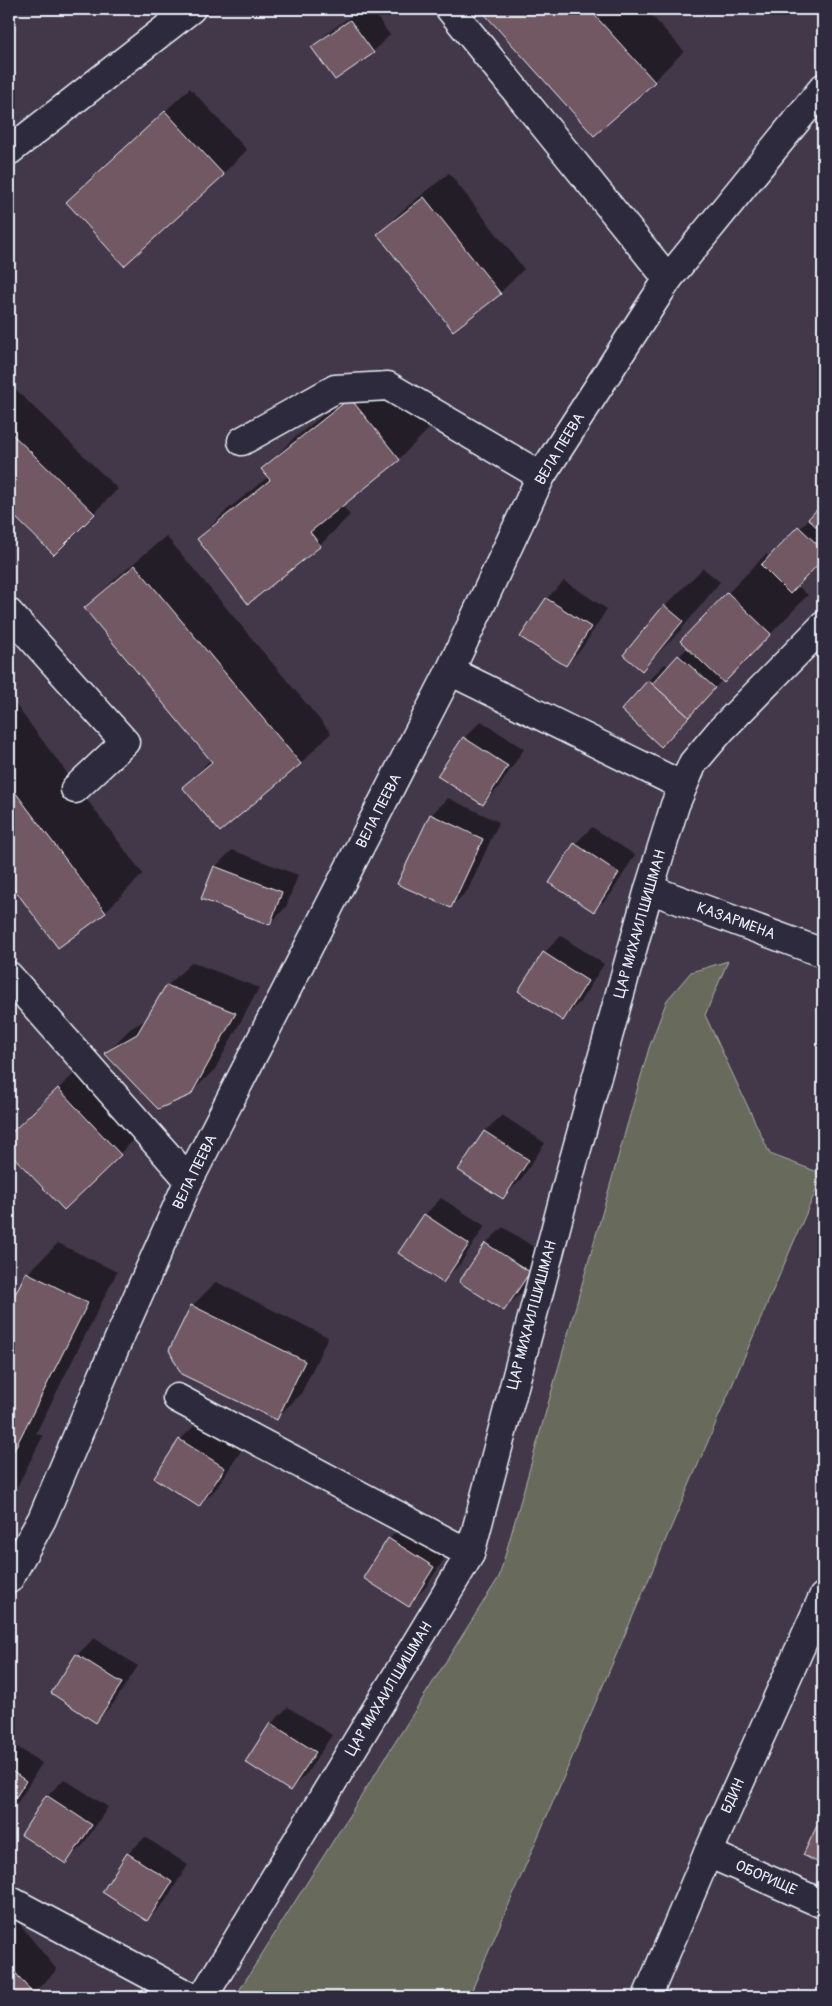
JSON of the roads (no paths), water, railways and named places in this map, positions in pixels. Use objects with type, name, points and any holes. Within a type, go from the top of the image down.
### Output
[{"type":"street","points":[[9,151],[191,9]]},
{"type":"street","points":[[450,9],[668,279]]},
{"type":"street","name":"ВЕЛА ПЕЕВА","points":[[9,1579],[42,1519],[189,1180],[450,672],[542,476],[668,279],[823,88]]},
{"type":"street","points":[[242,441],[335,389],[388,386],[542,476]]},
{"type":"street","points":[[9,613],[125,742],[75,789]]},
{"type":"street","name":"ЦАР МИХАИЛ ШИШМАН","points":[[204,1997],[470,1554],[563,1199],[649,889],[675,805],[693,763],[721,730],[823,626]]},
{"type":"street","points":[[450,672],[683,786]]},
{"type":"street","name":"КАЗАРМЕНА","points":[[649,889],[823,953]]},
{"type":"street","points":[[9,976],[189,1180]]},
{"type":"street","points":[[177,1398],[470,1554]]},
{"type":"street","name":"БДИН","points":[[647,1997],[708,1853],[823,1597]]},
{"type":"street","name":"ОБОРИЩЕ","points":[[708,1853],[823,1904]]},
{"type":"street","points":[[9,1900],[191,1997]]}]
